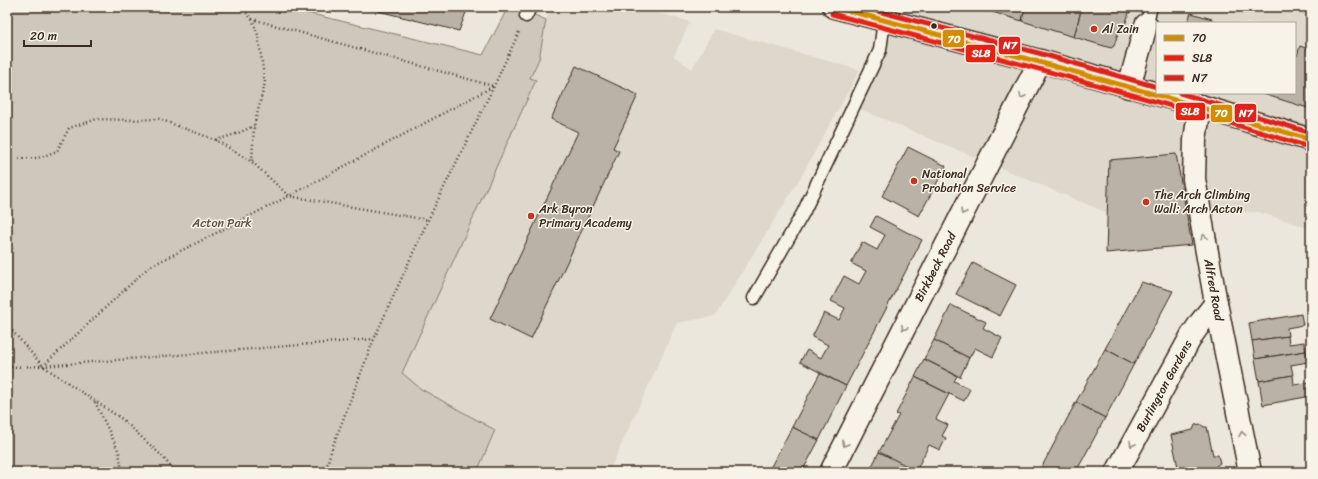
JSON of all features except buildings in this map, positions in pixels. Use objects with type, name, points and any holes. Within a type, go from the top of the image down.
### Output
[{"type":"street","points":[[834,7],[1200,106],[1311,140]]},
{"type":"street","points":[[1129,87],[1148,16]]},
{"type":"street","name":"Birkbeck Road","points":[[831,472],[1040,62]]},
{"type":"street","name":"Alfred Road","points":[[1200,106],[1195,140],[1194,179],[1216,303],[1250,472]]},
{"type":"street","name":"Burlington Gardens","points":[[1117,472],[1200,322],[1216,303]]},
{"type":"lane","points":[[754,298],[803,213],[880,50],[884,21]]},
{"type":"path","points":[[241,7],[252,19],[258,35],[265,83],[254,126],[252,162]]},
{"type":"path","points":[[325,472],[332,448],[374,339],[428,220],[494,86],[528,12]]},
{"type":"path","points":[[252,19],[494,86]]},
{"type":"path","points":[[43,366],[149,267],[289,196],[494,86]]},
{"type":"path","points":[[7,160],[38,158],[57,151],[69,128],[97,119],[159,119],[216,140],[252,162],[289,196],[428,220]]},
{"type":"path","points":[[216,140],[236,134],[254,126]]},
{"type":"path","points":[[7,325],[43,366],[122,419],[162,456],[175,472]]},
{"type":"path","points":[[7,367],[43,366],[374,339]]},
{"type":"path","points":[[94,401],[118,452],[122,472]]},
{"type":"shaded area","points":[[552,7],[639,7],[690,22],[674,56],[692,69],[714,29],[860,70],[802,175],[715,316],[677,323],[609,472],[477,472],[495,430],[390,372],[539,59],[546,20]]},
{"type":"shaded area","points":[[908,7],[1311,7],[1311,229],[1259,212],[1117,217],[850,105]]},
{"type":"green space","name":"Acton Park","points":[[7,7],[295,7],[295,10],[483,55],[508,7],[518,7],[546,20],[539,59],[530,78],[536,80],[402,373],[421,389],[495,430],[477,472],[7,472]]},
{"type":"transit line","name":"70","points":[[834,7],[1073,71],[1311,140]]},
{"type":"transit line","name":"N7","points":[[862,7],[1042,54],[1156,87]]},
{"type":"transit line","name":"SL8","points":[[832,14],[1131,94],[1309,147]]},
{"type":"transit line","name":"N7","points":[[1183,94],[1311,133]]},
{"type":"place","name":"Al Zain","points":[[1094,29]]},
{"type":"place","name":"National Probation Service","points":[[914,181]]},
{"type":"place","name":"The Arch Climbing Wall: Arch Acton","points":[[1146,202]]},
{"type":"place","name":"Ark Byron Primary Academy","points":[[531,216]]}]
